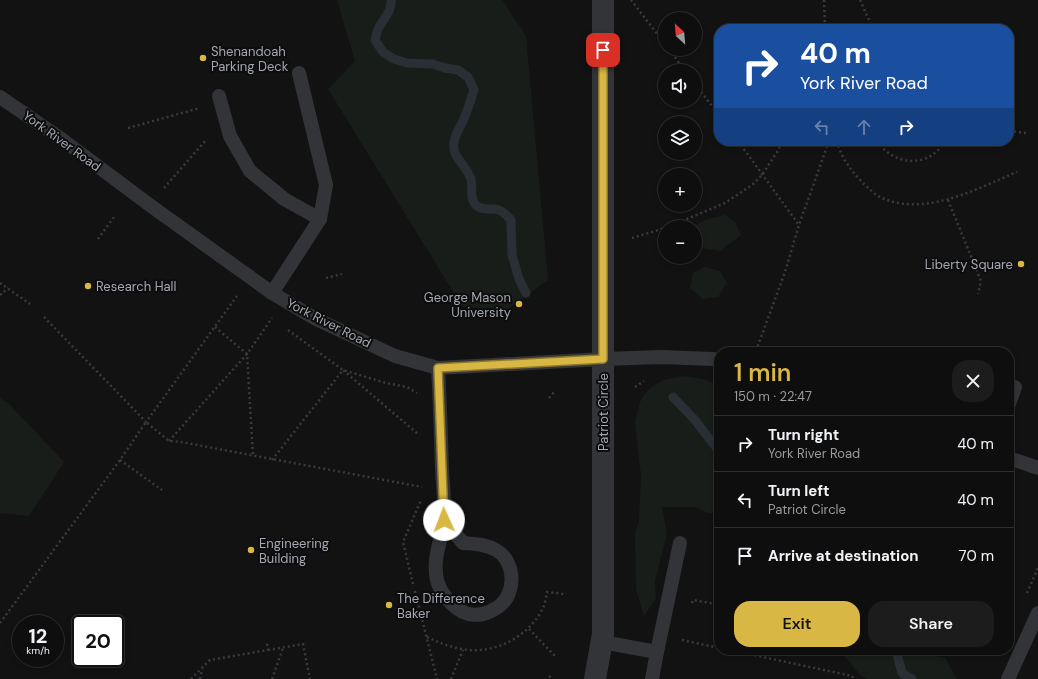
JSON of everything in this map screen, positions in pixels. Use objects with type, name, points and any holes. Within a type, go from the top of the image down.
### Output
[{"type":"street","name":"Patriot Circle","points":[[595,679],[603,634],[603,0]]},
{"type":"lane","points":[[272,293],[320,219],[326,185],[299,73]]},
{"type":"lane","points":[[220,96],[230,136],[250,170],[284,199],[320,219]]},
{"type":"lane","name":"York River Road","points":[[0,97],[60,138],[150,206],[272,293],[316,319],[395,356],[438,368],[661,357],[714,359]]},
{"type":"lane","points":[[438,368],[444,520],[436,553],[437,580],[445,596],[464,612],[475,615],[486,613],[496,608],[509,593],[512,581],[511,568],[505,558],[497,550],[488,546],[463,543],[444,520]]},
{"type":"lane","points":[[1014,460],[1038,468]]},
{"type":"lane","points":[[652,679],[680,543]]},
{"type":"lane","points":[[1008,679],[1038,613]]},
{"type":"lane","points":[[602,642],[657,652]]},
{"type":"path","points":[[631,0],[658,35]]},
{"type":"path","points":[[824,0],[825,24]]},
{"type":"path","points":[[860,0],[871,24]]},
{"type":"path","points":[[702,93],[714,109]]},
{"type":"path","points":[[128,128],[201,108]]},
{"type":"path","points":[[1014,132],[1026,133]]},
{"type":"path","points":[[160,193],[209,137]]},
{"type":"path","points":[[742,146],[799,225]]},
{"type":"path","points":[[685,220],[725,203],[752,185],[762,175],[780,146]]},
{"type":"path","points":[[757,347],[785,272],[799,225],[826,146]]},
{"type":"path","points":[[839,146],[846,164],[858,179],[877,196],[900,204],[922,204],[948,200],[1017,172]]},
{"type":"path","points":[[881,146],[888,154],[905,160],[924,159],[937,152],[942,146]]},
{"type":"path","points":[[948,200],[981,281],[978,294]]},
{"type":"path","points":[[98,239],[114,216]]},
{"type":"path","points":[[632,238],[658,230]]},
{"type":"path","points":[[326,278],[342,274]]},
{"type":"path","points":[[0,283],[30,304]]},
{"type":"path","points":[[0,295],[8,288]]},
{"type":"path","points":[[0,623],[120,460],[237,296]]},
{"type":"path","points":[[44,317],[146,422],[169,441],[423,487]]},
{"type":"path","points":[[169,441],[247,354],[271,318],[277,322]]},
{"type":"path","points":[[216,327],[247,354],[253,456]]},
{"type":"path","points":[[283,327],[343,370],[423,438]]},
{"type":"path","points":[[343,370],[386,383],[407,387],[419,395]]},
{"type":"path","points":[[272,460],[343,370]]},
{"type":"path","points":[[635,386],[644,381]]},
{"type":"path","points":[[549,398],[555,391]]},
{"type":"path","points":[[120,460],[162,490]]},
{"type":"path","points":[[423,480],[423,491]]},
{"type":"path","points":[[423,495],[403,542],[437,679]]},
{"type":"path","points":[[407,597],[416,596]]},
{"type":"path","points":[[691,607],[693,600],[714,604]]},
{"type":"path","points":[[529,628],[555,656]]},
{"type":"path","points":[[680,646],[684,633]]},
{"type":"path","points":[[682,640],[714,647]]},
{"type":"path","points":[[267,642],[268,650]]},
{"type":"path","points":[[192,679],[210,660],[303,644],[310,679]]},
{"type":"path","points":[[272,679],[284,647]]},
{"type":"path","points":[[452,679],[463,650]]},
{"type":"path","points":[[753,655],[852,676],[854,679]]},
{"type":"path","points":[[200,679],[202,670]]},
{"type":"path","points":[[549,676],[553,679]]},
{"type":"shaded area","points":[[337,0],[502,0],[526,36],[548,280],[505,311],[462,306],[328,89],[355,61]]},
{"type":"shaded area","points":[[725,215],[735,222],[741,235],[720,251],[702,248],[702,222]]},
{"type":"shaded area","points":[[705,267],[720,271],[727,283],[718,297],[703,299],[690,288],[693,273]]},
{"type":"shaded area","points":[[685,376],[703,379],[714,383],[714,513],[708,513],[695,507],[662,507],[667,534],[655,581],[656,598],[644,616],[636,589],[635,533],[639,521],[641,476],[635,422],[640,402],[646,392],[656,384],[667,379]]},
{"type":"shaded area","points":[[0,398],[8,403],[64,462],[29,516],[0,513]]},
{"type":"shaded area","points":[[844,655],[928,655],[945,658],[957,679],[868,679],[861,676]]},
{"type":"waterway","points":[[391,0],[389,11],[379,27],[375,40],[383,52],[394,59],[407,63],[433,64],[458,70],[468,77],[474,90],[455,138],[455,153],[470,175],[473,199],[476,205],[484,209],[499,210],[511,220],[512,255],[519,279],[526,293]]},
{"type":"waterway","points":[[673,397],[694,419],[714,445]]},
{"type":"waterway","points":[[897,655],[902,673],[912,679]]},
{"type":"place","name":"Shenandoah Parking Deck","points":[[203,58]]},
{"type":"place","name":"Liberty Square","points":[[1021,264]]},
{"type":"place","name":"Research Hall","points":[[88,286]]},
{"type":"place","name":"George Mason University","points":[[519,304]]},
{"type":"place","name":"Engineering Building","points":[[251,550]]},
{"type":"place","name":"The Difference Baker","points":[[389,605]]},
{"type":"route","points":[[444,520],[438,368],[603,359],[603,50]]}]
